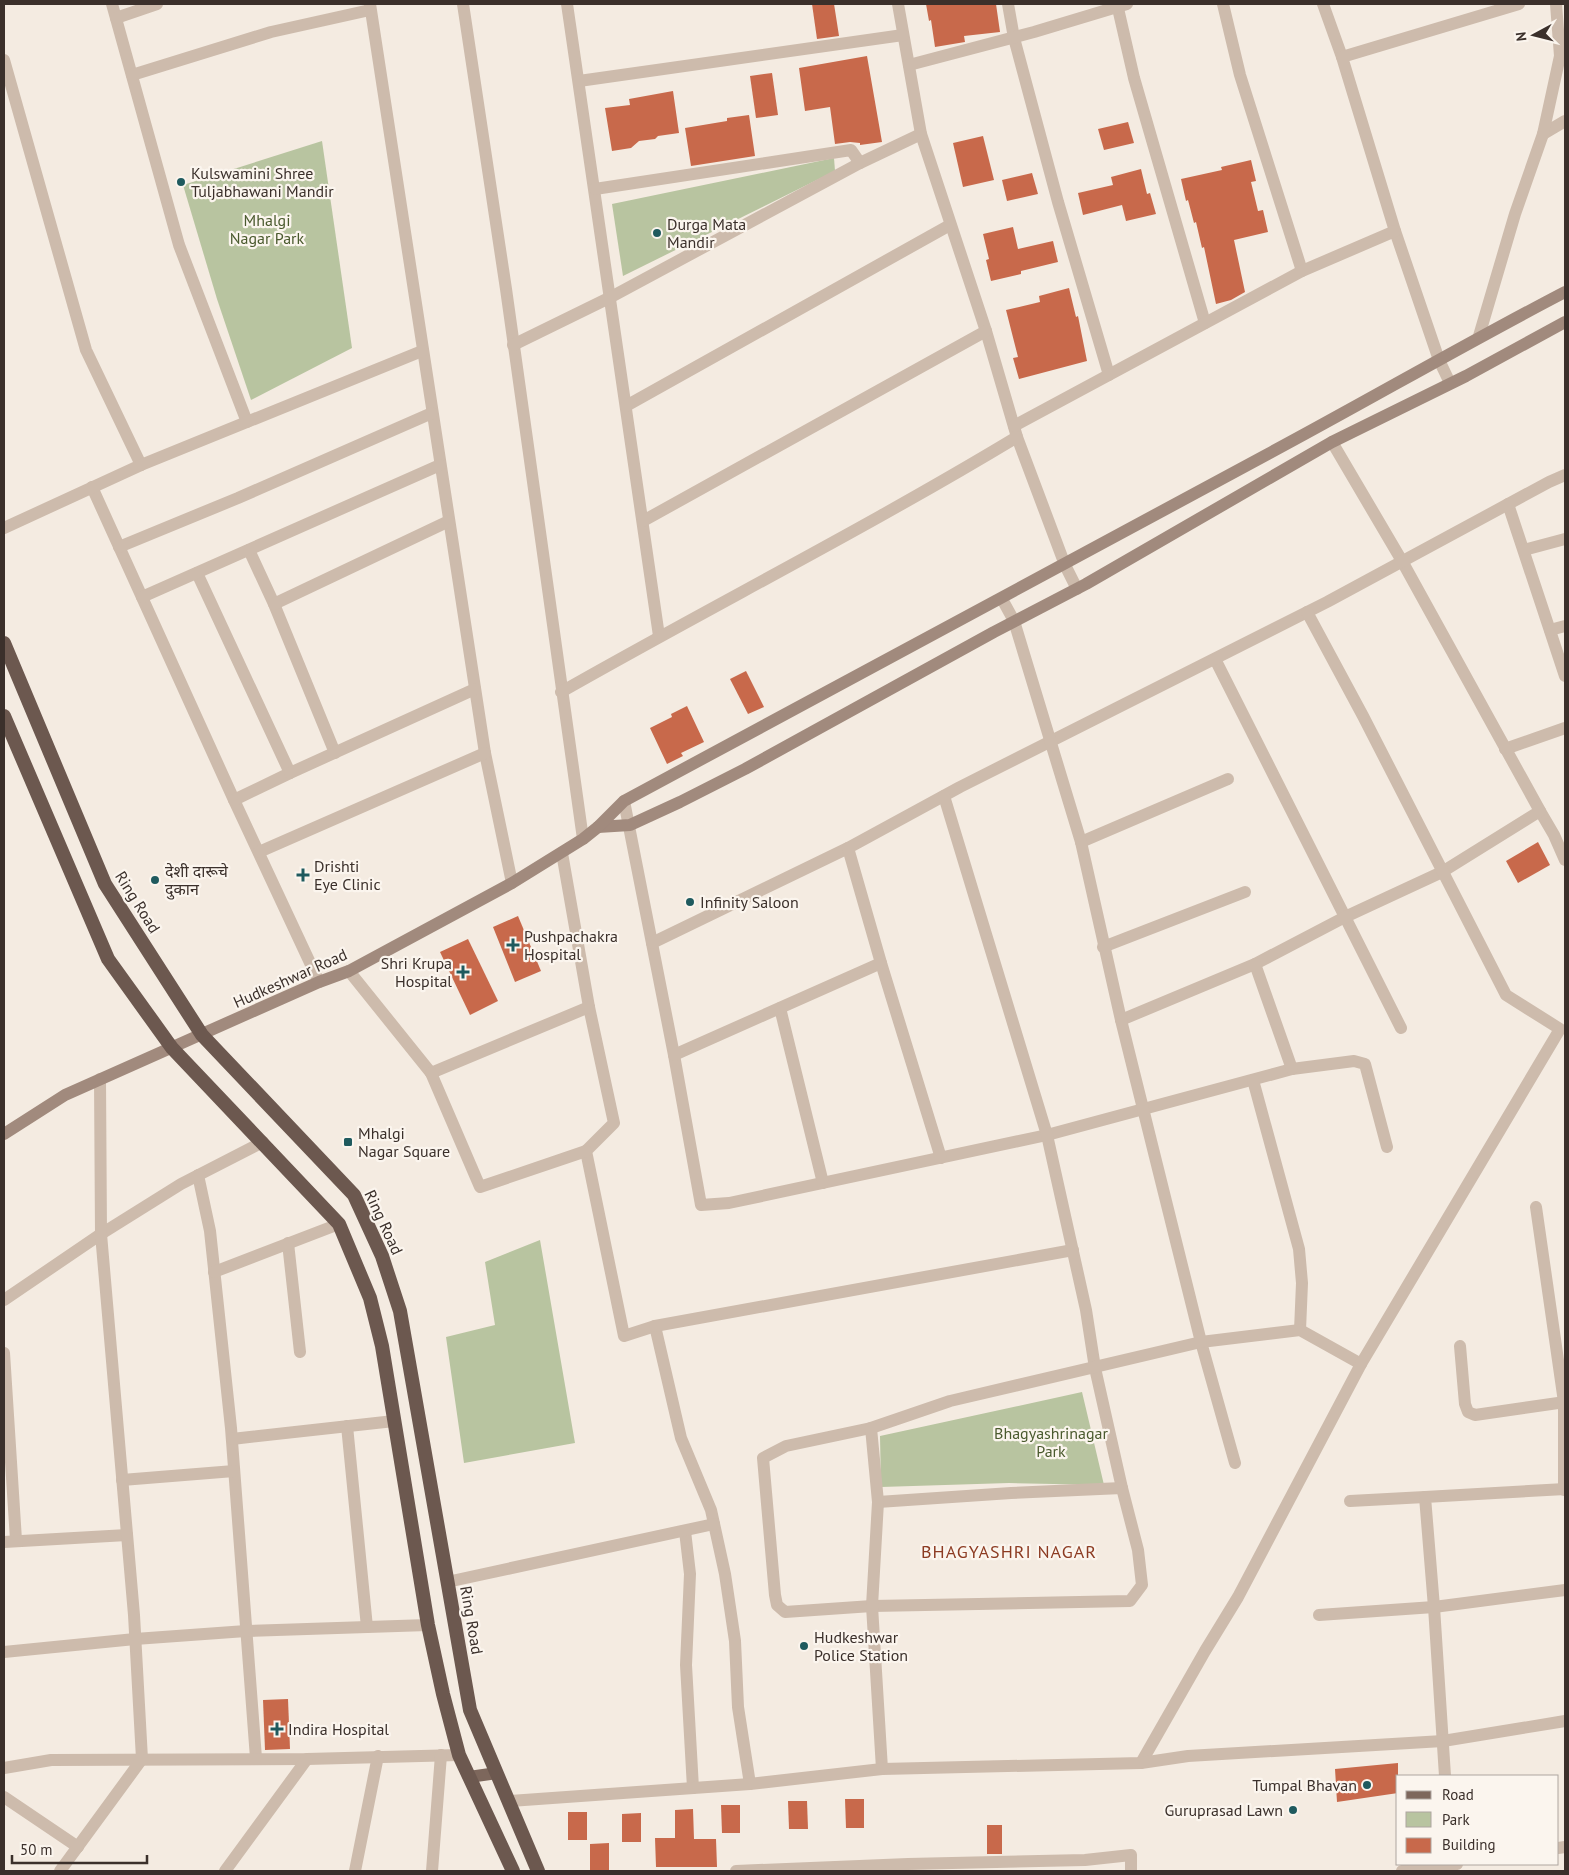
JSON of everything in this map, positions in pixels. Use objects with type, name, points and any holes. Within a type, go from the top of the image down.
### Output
[{"type":"highway","name":"Ring Road","points":[[4,643],[105,884],[202,1035],[354,1195],[382,1256],[400,1311],[470,1710],[538,1871]]},
{"type":"highway","points":[[4,716],[108,959],[172,1048],[339,1224],[370,1298],[382,1346],[428,1625],[459,1755],[513,1871]]},
{"type":"main road","name":"Hudkeshwar Road","points":[[4,1134],[65,1095],[318,982],[349,971],[512,883],[562,853],[598,827],[624,801],[1065,565],[1479,336],[1565,292]]},
{"type":"main road","points":[[598,827],[630,826],[745,769],[1077,589],[1332,442],[1450,383],[1565,322]]},
{"type":"main road","points":[[469,1777],[497,1773]]},
{"type":"street","points":[[112,4],[179,245],[247,422]]},
{"type":"street","points":[[116,18],[157,4]]},
{"type":"street","points":[[463,4],[506,289],[583,839]]},
{"type":"street","points":[[567,4],[659,636]]},
{"type":"street","points":[[898,4],[921,134],[986,331],[1015,432],[1065,565],[1077,589]]},
{"type":"street","points":[[1008,4],[1014,38],[1058,202],[1109,375]]},
{"type":"street","points":[[1223,4],[1240,75],[1302,271]]},
{"type":"street","points":[[1323,4],[1342,57],[1395,231],[1438,360],[1450,383]]},
{"type":"street","points":[[1342,57],[1520,4]]},
{"type":"street","points":[[1479,336],[1515,214],[1543,134],[1560,56],[1556,4]]},
{"type":"street","points":[[909,65],[1014,38],[1120,5],[1134,78],[1205,324]]},
{"type":"street","points":[[132,75],[271,32],[370,7],[485,753],[512,883]]},
{"type":"street","points":[[579,81],[904,35]]},
{"type":"street","points":[[4,60],[86,350],[141,466]]},
{"type":"street","points":[[1543,134],[1565,121]]},
{"type":"street","points":[[513,345],[611,297],[860,163],[921,134]]},
{"type":"street","points":[[595,190],[851,150],[860,163]]},
{"type":"street","points":[[626,406],[950,225]]},
{"type":"street","points":[[561,692],[659,636],[944,481],[1015,432],[1109,375],[1302,271],[1395,231]]},
{"type":"street","points":[[643,521],[986,331]]},
{"type":"street","points":[[4,528],[141,466],[422,351]]},
{"type":"street","points":[[119,548],[238,498],[432,412]]},
{"type":"street","points":[[1332,442],[1402,562],[1540,811],[1559,834],[1565,860]]},
{"type":"street","points":[[142,597],[440,465]]},
{"type":"street","points":[[652,943],[848,848],[944,796],[1307,612],[1565,475]]},
{"type":"street","points":[[92,487],[318,982]]},
{"type":"street","points":[[1508,504],[1565,676]]},
{"type":"street","points":[[274,604],[449,521]]},
{"type":"street","points":[[1524,550],[1565,539]]},
{"type":"street","points":[[249,550],[274,604],[335,753]]},
{"type":"street","points":[[197,573],[290,773]]},
{"type":"street","points":[[1002,599],[1014,622],[1081,842],[1103,947],[1201,1342],[1236,1463]]},
{"type":"street","points":[[1141,1763],[1238,1597],[1361,1364],[1560,1029],[1506,995],[1363,716],[1307,612]]},
{"type":"street","points":[[1550,630],[1565,626]]},
{"type":"street","points":[[1215,659],[1401,1028]]},
{"type":"street","points":[[234,800],[475,689]]},
{"type":"street","points":[[1505,749],[1565,728]]},
{"type":"street","points":[[259,852],[485,753]]},
{"type":"street","points":[[1081,842],[1228,778]]},
{"type":"street","points":[[944,796],[1047,1135],[1086,1310],[1095,1368],[1138,1550],[1142,1585],[1130,1601],[872,1606],[785,1612],[777,1605],[763,1458],[786,1446],[871,1428],[950,1401],[1095,1368],[1201,1342],[1300,1330],[1361,1364]]},
{"type":"street","points":[[624,801],[674,1055],[701,1205],[730,1203],[1047,1135],[1292,1069],[1354,1062],[1365,1064],[1387,1147]]},
{"type":"street","points":[[1121,1020],[1255,964],[1345,917],[1442,872],[1540,811]]},
{"type":"street","points":[[848,848],[941,1158]]},
{"type":"street","points":[[349,971],[431,1073],[480,1187],[586,1150],[614,1123],[589,1007],[562,853]]},
{"type":"street","points":[[1103,947],[1245,892]]},
{"type":"street","points":[[674,1055],[881,963]]},
{"type":"street","points":[[1255,964],[1292,1069]]},
{"type":"street","points":[[431,1073],[589,1007]]},
{"type":"street","points":[[780,1008],[823,1183]]},
{"type":"street","points":[[60,1871],[142,1759],[127,1535],[101,1234],[100,1079]]},
{"type":"street","points":[[1253,1080],[1299,1249],[1302,1283],[1300,1330]]},
{"type":"street","points":[[4,1300],[101,1234],[198,1175],[263,1142]]},
{"type":"street","points":[[586,1150],[624,1336],[655,1326],[1073,1250]]},
{"type":"street","points":[[198,1175],[210,1231],[232,1439],[256,1758]]},
{"type":"street","points":[[1350,1501],[1565,1490],[1565,1402],[1536,1207]]},
{"type":"street","points":[[214,1272],[339,1224]]},
{"type":"street","points":[[288,1243],[300,1352]]},
{"type":"street","points":[[655,1326],[681,1438],[711,1510],[726,1574],[735,1641],[738,1707],[750,1784]]},
{"type":"street","points":[[1460,1346],[1465,1404],[1468,1412],[1475,1415],[1565,1402]]},
{"type":"street","points":[[4,1353],[10,1541],[127,1535]]},
{"type":"street","points":[[232,1439],[394,1422]]},
{"type":"street","points":[[347,1426],[367,1627]]},
{"type":"street","points":[[871,1428],[878,1502],[872,1606],[882,1769]]},
{"type":"street","points":[[122,1480],[234,1471]]},
{"type":"street","points":[[878,1502],[1122,1488]]},
{"type":"street","points":[[1425,1497],[1445,1775]]},
{"type":"street","points":[[447,1582],[714,1524]]},
{"type":"street","points":[[685,1530],[690,1574],[686,1665],[693,1788]]},
{"type":"street","points":[[1319,1615],[1434,1608],[1565,1590]]},
{"type":"street","points":[[4,1652],[135,1639],[246,1631],[428,1625]]},
{"type":"street","points":[[510,1801],[750,1784],[882,1769],[1141,1763],[1188,1756],[1443,1741],[1565,1721]]},
{"type":"street","points":[[432,1871],[441,1755]]},
{"type":"street","points":[[4,1768],[51,1760],[307,1759],[459,1755]]},
{"type":"street","points":[[355,1871],[378,1756]]},
{"type":"street","points":[[225,1871],[307,1759]]},
{"type":"street","points":[[4,1797],[78,1847]]},
{"type":"street","points":[[736,1871],[908,1864],[1085,1860],[1131,1855],[1130,1871]]},
{"type":"street","points":[[1402,1871],[1452,1866]]},
{"type":"green space","name":"Mhalgi Nagar Park","points":[[322,141],[352,348],[251,400],[217,299],[183,185]]},
{"type":"green space","points":[[834,158],[835,171],[623,276],[612,204]]},
{"type":"green space","points":[[540,1240],[575,1443],[464,1463],[446,1337],[495,1325],[485,1262]]},
{"type":"green space","name":"Bhagyashrinagar Park","points":[[1082,1392],[1104,1485],[1009,1483],[881,1487],[880,1436]]},
{"type":"building","points":[[812,4],[834,4],[839,36],[817,39]]},
{"type":"building","points":[[926,4],[996,4],[1000,32],[964,36],[965,42],[935,47],[931,20],[929,21]]},
{"type":"building","points":[[867,56],[882,142],[860,145],[860,143],[850,142],[835,144],[830,107],[805,111],[799,68]]},
{"type":"building","points":[[772,73],[778,115],[756,118],[750,76]]},
{"type":"building","points":[[673,91],[679,133],[639,141],[631,148],[612,151],[605,108],[630,105],[629,99]]},
{"type":"building","points":[[749,115],[755,156],[691,166],[685,128],[727,121],[727,118]]},
{"type":"building","points":[[1128,122],[1134,143],[1104,150],[1098,129]]},
{"type":"building","points":[[983,136],[994,180],[963,187],[953,143]]},
{"type":"building","points":[[1251,160],[1256,181],[1251,182],[1258,211],[1263,210],[1268,232],[1234,240],[1245,292],[1231,300],[1216,304],[1204,247],[1202,248],[1196,222],[1194,223],[1188,200],[1186,201],[1181,179],[1222,170],[1221,167]]},
{"type":"building","points":[[1141,169],[1147,194],[1150,193],[1156,214],[1126,221],[1122,205],[1083,215],[1078,193],[1113,185],[1111,177]]},
{"type":"building","points":[[1032,173],[1038,194],[1007,201],[1002,180]]},
{"type":"building","points":[[1013,227],[1018,249],[1053,241],[1058,262],[991,281],[986,260],[989,259],[983,234]]},
{"type":"building","points":[[1069,288],[1076,317],[1078,316],[1087,361],[1019,379],[1013,358],[1018,357],[1006,310],[1040,302],[1039,296]]},
{"type":"building","points":[[746,671],[764,707],[748,714],[730,679]]},
{"type":"building","points":[[687,706],[704,742],[681,753],[683,756],[667,764],[650,728],[672,717],[671,714]]},
{"type":"building","points":[[1538,842],[1550,865],[1518,883],[1506,861]]},
{"type":"building","points":[[518,916],[541,971],[515,982],[493,927]]},
{"type":"building","points":[[468,939],[498,1001],[470,1015],[440,952]]},
{"type":"building","points":[[288,1699],[290,1749],[265,1750],[263,1700]]},
{"type":"building","name":"Tumpal Bhavan","points":[[1398,1763],[1396,1793],[1337,1802],[1335,1769]]},
{"type":"building","points":[[845,1799],[864,1799],[864,1828],[846,1828]]},
{"type":"building","points":[[788,1801],[807,1801],[808,1829],[789,1829]]},
{"type":"building","points":[[721,1805],[740,1805],[740,1833],[722,1833]]},
{"type":"building","points":[[693,1809],[694,1839],[716,1839],[717,1867],[656,1867],[655,1838],[675,1838],[675,1810]]},
{"type":"building","points":[[568,1812],[587,1812],[587,1840],[568,1840]]},
{"type":"building","points":[[641,1813],[641,1842],[622,1842],[622,1814]]},
{"type":"building","points":[[987,1825],[1002,1825],[1002,1854],[987,1854]]},
{"type":"building","points":[[609,1843],[609,1871],[590,1871],[590,1844]]},
{"type":"place","name":"Kulswamini Shree Tuljabhawani Mandir","points":[[181,182]]},
{"type":"place","name":"Durga Mata Mandir","points":[[657,233]]},
{"type":"place","name":"Drishti Eye Clinic","points":[[303,875]]},
{"type":"place","name":"देशी दारूचे दुकान","points":[[155,880]]},
{"type":"place","name":"Infinity Saloon","points":[[690,902]]},
{"type":"place","name":"Pushpachakra Hospital","points":[[513,945]]},
{"type":"place","name":"Shri Krupa Hospital","points":[[463,972]]},
{"type":"place","name":"Mhalgi Nagar Square","points":[[348,1142]]},
{"type":"place","name":"Hudkeshwar Police Station","points":[[804,1646]]},
{"type":"place","name":"Indira Hospital","points":[[277,1729]]},
{"type":"place","name":"Tumpal Bhavan","points":[[1367,1785]]},
{"type":"place","name":"Guruprasad Lawn","points":[[1293,1810]]},
{"type":"district","name":"BHAGYASHRI NAGAR","points":[[1009,1551]]}]
